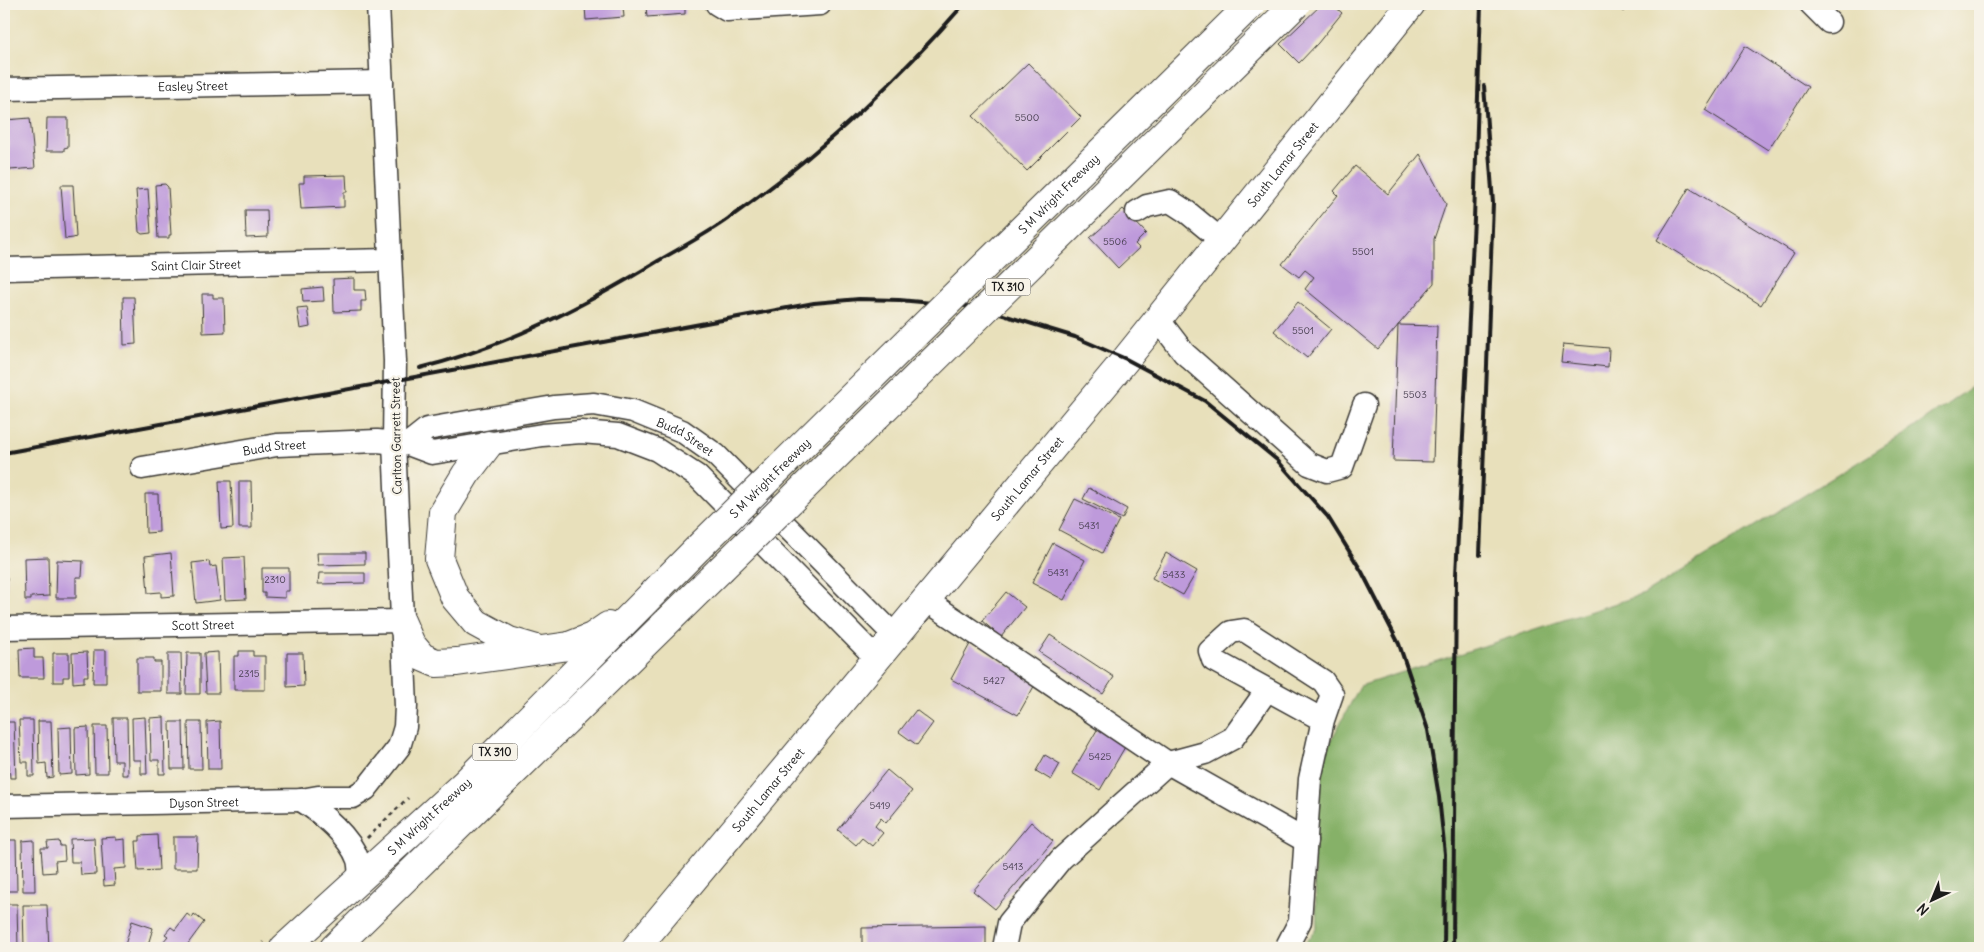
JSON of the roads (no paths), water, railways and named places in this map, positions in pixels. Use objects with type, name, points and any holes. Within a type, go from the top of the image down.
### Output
[{"type":"main road","name":"S M Wright Freeway","points":[[284,948],[465,783],[699,547],[1251,4]]},
{"type":"main road","name":"TX 310","points":[[334,948],[1296,4]]},
{"type":"main road","name":"South Lamar Street","points":[[636,948],[1158,318],[1404,6]]},
{"type":"main road","points":[[488,445],[466,474],[443,512],[439,559],[454,598],[476,622],[509,641],[542,651]]},
{"type":"main road","points":[[401,621],[411,644],[422,657],[436,663],[542,651],[569,646],[592,637],[606,628],[699,547]]},
{"type":"street","name":"Carlton Garrett Street","points":[[302,800],[318,797],[345,798],[360,794],[399,747],[405,727],[406,706],[401,621],[401,443],[395,360],[378,4]]},
{"type":"street","points":[[717,4],[727,10],[820,4]]},
{"type":"street","points":[[1811,4],[1829,22]]},
{"type":"street","name":"Easley Street","points":[[4,89],[382,82]]},
{"type":"street","points":[[1137,212],[1147,206],[1170,201],[1187,212],[1221,240]]},
{"type":"street","name":"Saint Clair Street","points":[[4,269],[390,260]]},
{"type":"street","points":[[1158,318],[1184,353],[1309,464],[1327,471],[1342,467],[1364,405]]},
{"type":"street","name":"Budd Street","points":[[401,443],[427,429],[554,406],[594,404],[641,414],[682,431],[716,455],[895,636]]},
{"type":"street","name":"Budd Street","points":[[142,468],[277,445],[377,441],[401,443],[432,453],[542,435],[581,432],[618,435],[657,450],[697,476],[877,659]]},
{"type":"street","points":[[926,600],[1168,763],[1306,841]]},
{"type":"street","name":"Scott Street","points":[[4,628],[401,621]]},
{"type":"street","points":[[1286,948],[1300,920],[1310,780],[1323,720],[1332,694],[1323,681],[1244,630],[1231,632],[1210,651],[1213,660],[1323,720]]},
{"type":"street","points":[[1004,948],[1009,923],[1061,859],[1168,763],[1205,752],[1233,738],[1267,690]]},
{"type":"street","points":[[302,800],[316,809],[349,844],[359,863],[360,880]]},
{"type":"street","name":"Dyson Street","points":[[4,806],[302,800]]},
{"type":"railway","points":[[420,368],[483,349],[543,324],[602,294],[721,224],[824,145],[910,63],[964,4]]},
{"type":"railway","points":[[1453,948],[1456,575],[1474,219],[1481,4]]},
{"type":"railway","points":[[1480,555],[1493,203],[1484,86]]},
{"type":"railway","points":[[4,453],[814,303],[859,299],[899,300],[977,307],[1075,337],[1126,359],[1205,401],[1277,460],[1328,517],[1362,572],[1399,644],[1428,730],[1439,797],[1445,854],[1444,948]]}]
